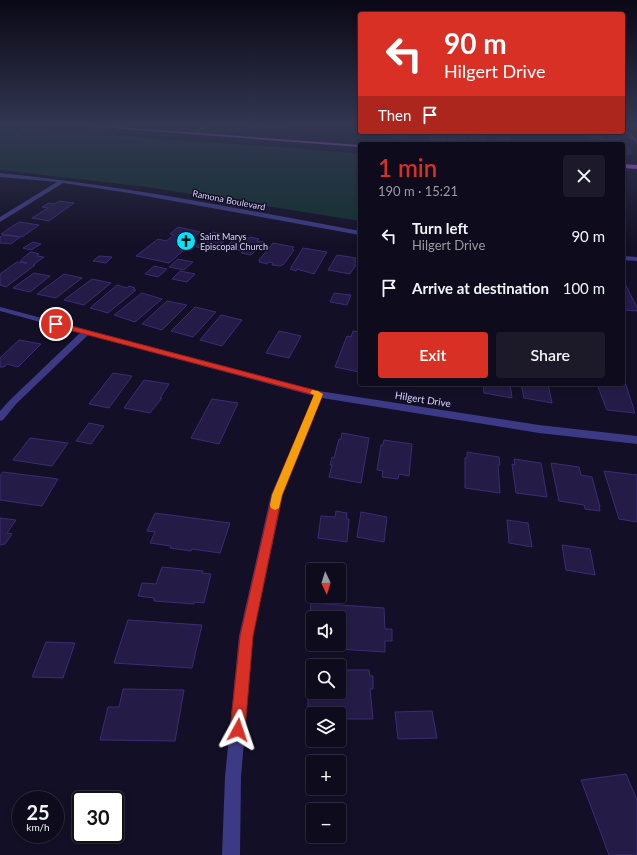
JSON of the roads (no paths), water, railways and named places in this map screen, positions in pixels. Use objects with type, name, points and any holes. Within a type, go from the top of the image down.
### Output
[{"type":"main road","points":[[625,166],[637,167]]},
{"type":"street","name":"Ramona Boulevard","points":[[0,175],[62,181],[129,191],[358,233]]},
{"type":"street","points":[[0,220],[62,181]]},
{"type":"street","points":[[625,258],[637,259]]},
{"type":"street","name":"Hilgert Drive","points":[[0,309],[318,394],[539,429],[637,440]]},
{"type":"street","points":[[0,417],[13,402],[86,332]]},
{"type":"street","points":[[231,855],[233,777],[246,636],[277,495],[318,394]]},
{"type":"place","name":"Saint Marys Episcopal Church","points":[[186,241]]}]
